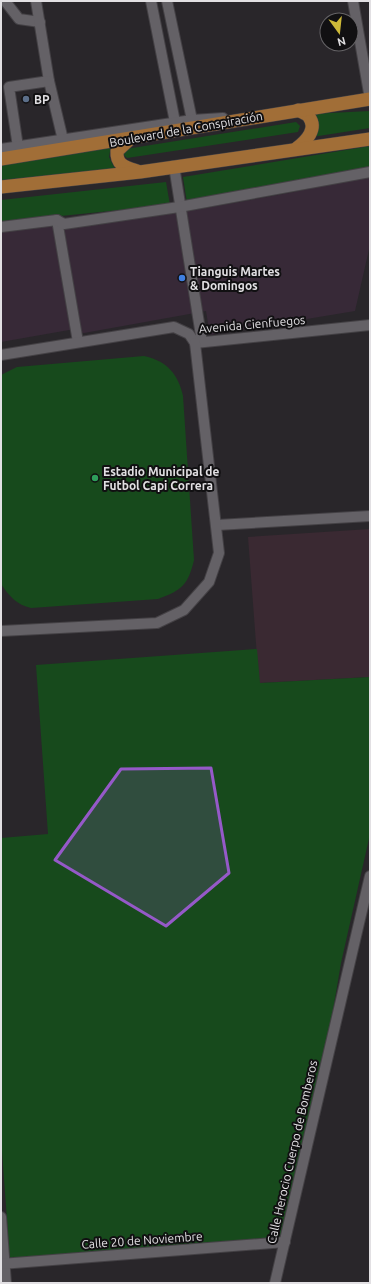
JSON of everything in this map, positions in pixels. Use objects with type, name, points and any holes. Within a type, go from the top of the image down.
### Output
[{"type":"main road","name":"Boulevard de la Conspiración","points":[[1,159],[130,139],[343,102],[370,99]]},
{"type":"main road","points":[[343,102],[370,104]]},
{"type":"main road","points":[[297,148],[307,140],[311,132],[312,124],[309,117],[298,110]]},
{"type":"main road","points":[[130,139],[117,151],[117,158],[120,164],[140,172]]},
{"type":"main road","points":[[1,187],[140,172],[297,148],[370,139]]},
{"type":"street","points":[[5,1],[19,19],[40,22]]},
{"type":"street","points":[[36,1],[49,81],[63,140]]},
{"type":"street","points":[[152,1],[175,122]]},
{"type":"street","points":[[167,1],[192,120]]},
{"type":"street","points":[[353,1],[370,99]]},
{"type":"street","points":[[18,147],[9,87],[49,81]]},
{"type":"street","points":[[1,149],[175,122],[271,114]]},
{"type":"street","points":[[1,631],[157,623],[184,610],[209,582],[219,553],[217,525],[199,343],[174,166]]},
{"type":"street","points":[[1,227],[57,220],[64,224],[180,207],[370,172]]},
{"type":"street","points":[[57,220],[78,342]]},
{"type":"street","name":"Avenida Cienfuegos","points":[[1,355],[174,327],[189,334],[199,343],[370,325]]},
{"type":"street","points":[[217,525],[370,516]]},
{"type":"street","name":"Calle Herocio Cuerpo de Bomberos","points":[[275,1283],[370,876]]},
{"type":"street","points":[[1,1217],[3,1264],[6,1283]]},
{"type":"street","name":"Calle 20 de Noviembre","points":[[3,1264],[285,1242]]},
{"type":"highlighted area","points":[[211,768],[229,873],[166,926],[55,860],[121,769]]},
{"type":"shaded area","name":"Tianguis Martes & Domingos","points":[[370,175],[370,245],[355,311],[210,335],[206,311],[84,333],[69,330],[1,342],[1,229],[173,211],[189,211],[294,192]]},
{"type":"shaded area","points":[[370,529],[370,677],[259,683],[248,537]]},
{"type":"green space","points":[[370,111],[370,128],[312,137],[310,114]]},
{"type":"green space","points":[[296,122],[300,126],[298,132],[127,158],[123,152],[126,149]]},
{"type":"green space","points":[[111,145],[109,157],[115,169],[1,180],[1,160]]},
{"type":"green space","points":[[370,146],[370,169],[187,203],[183,177]]},
{"type":"green space","points":[[166,182],[170,205],[1,222],[1,200]]},
{"type":"green space","name":"Estadio Municipal de Futbol Capi Correra","points":[[144,356],[159,361],[175,375],[183,396],[194,560],[189,575],[183,586],[173,593],[158,599],[31,608],[26,607],[10,596],[1,584],[1,375],[17,367]]},
{"type":"green space","points":[[257,649],[260,683],[370,677],[370,834],[341,963],[328,1040],[282,1240],[10,1260],[1,1138],[1,838],[48,834],[36,665]]},
{"type":"place","name":"BP","points":[[26,99]]},
{"type":"place","name":"Tianguis Martes & Domingos","points":[[182,278]]},
{"type":"place","name":"Estadio Municipal de Futbol Capi Correra","points":[[95,478]]}]
